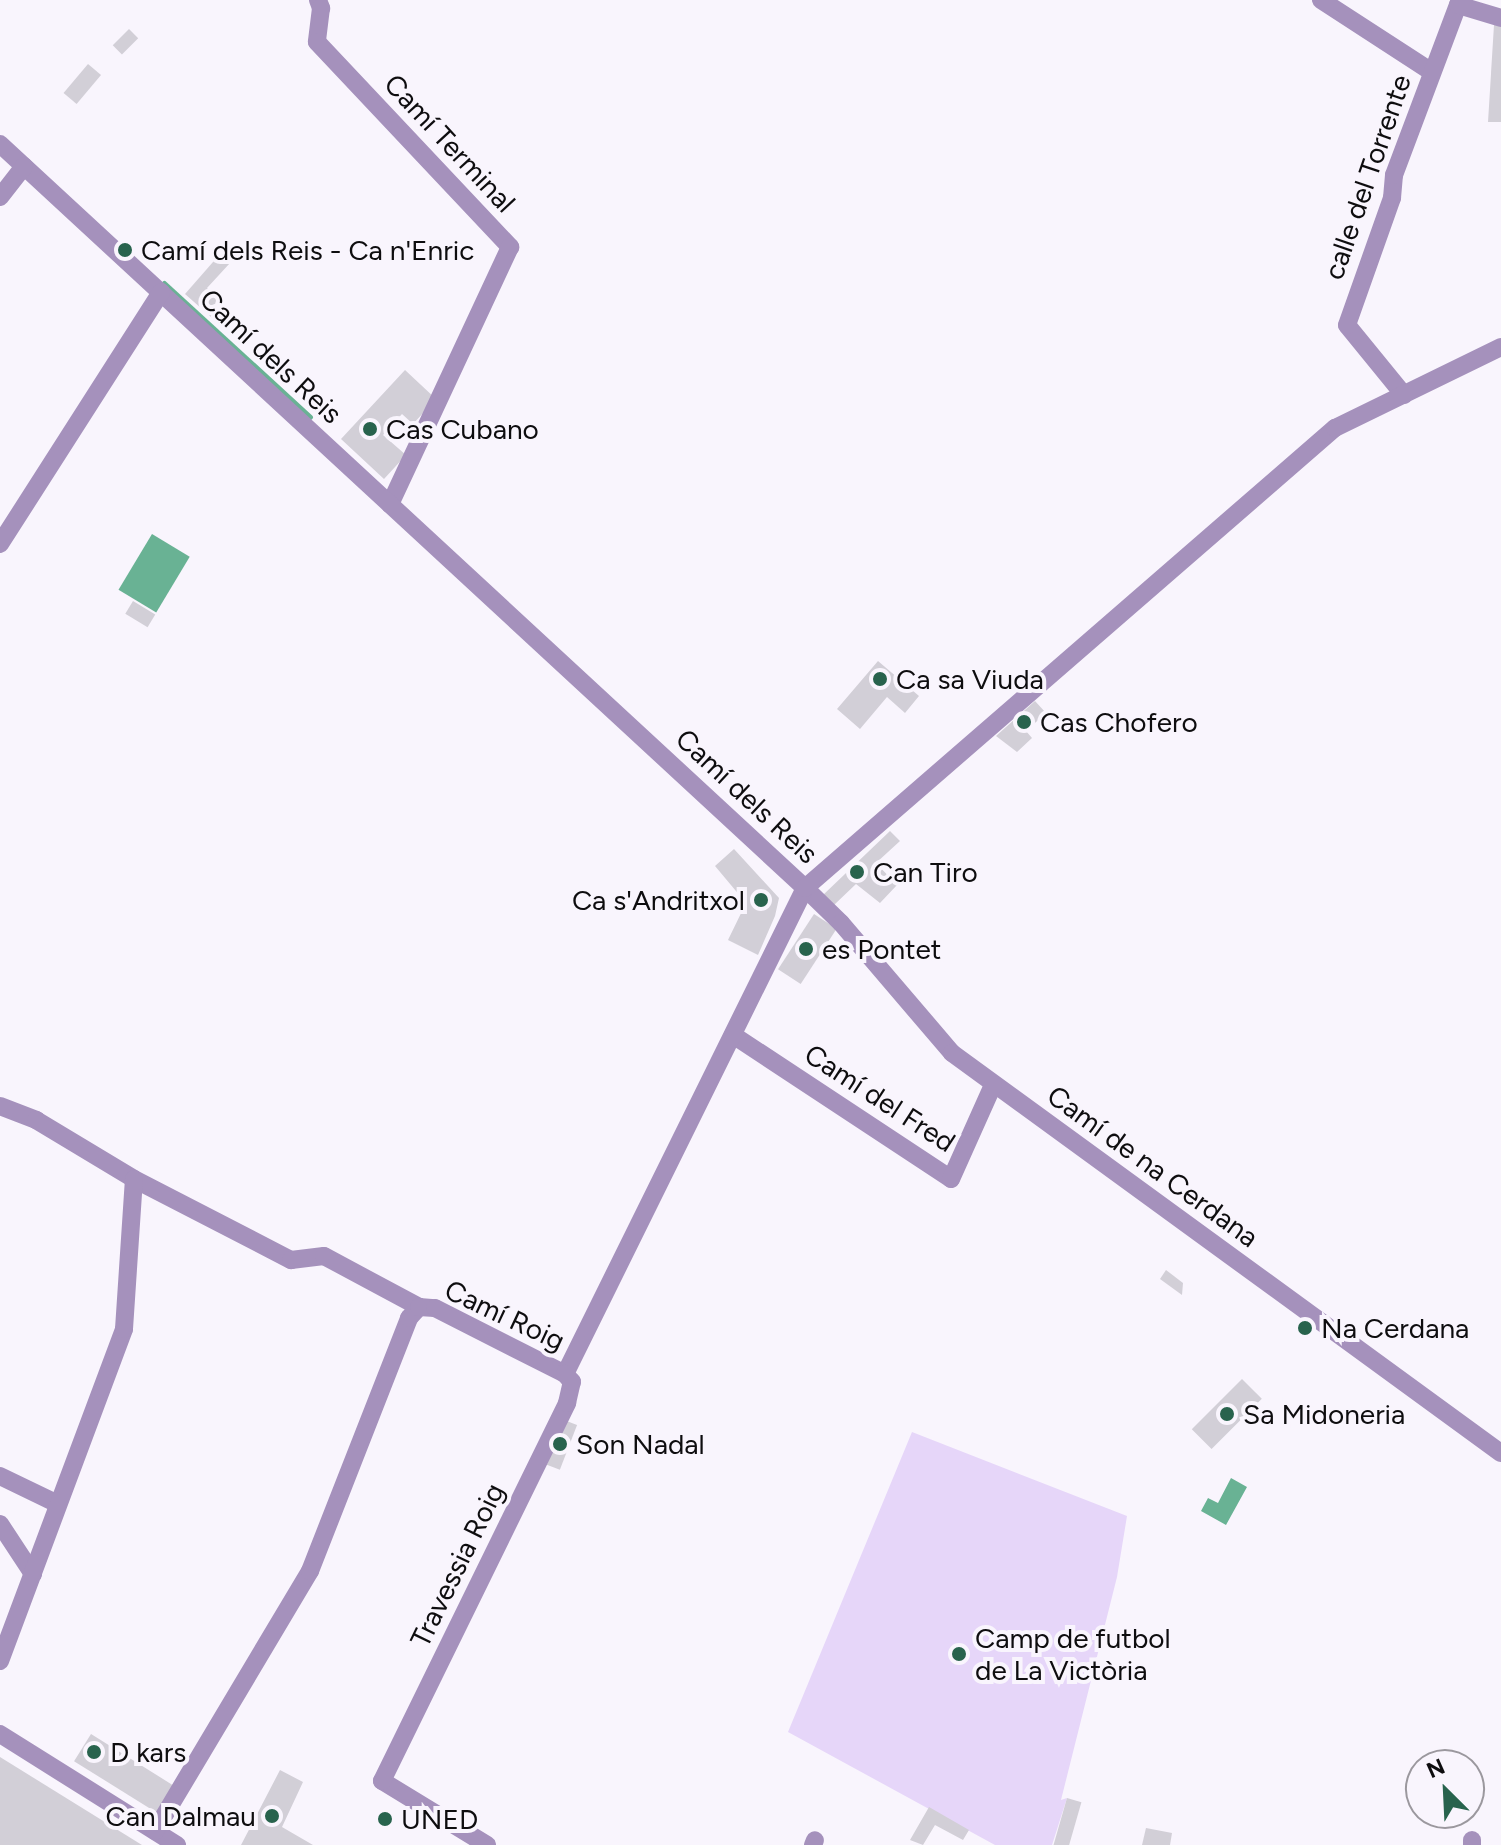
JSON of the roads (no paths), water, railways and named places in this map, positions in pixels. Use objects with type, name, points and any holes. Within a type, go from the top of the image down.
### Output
[{"type":"street","name":"Camí Terminal","points":[[318,0],[321,8],[317,42],[510,247],[390,504]]},
{"type":"street","points":[[1321,0],[1432,72]]},
{"type":"street","name":"calle del Torrente","points":[[1404,395],[1347,325],[1392,198],[1394,175],[1458,5],[1501,18]]},
{"type":"street","name":"Camí dels Reis","points":[[0,144],[805,888],[1335,428],[1501,347]]},
{"type":"street","points":[[0,197],[24,166]]},
{"type":"street","points":[[0,544],[161,292]]},
{"type":"street","name":"Camí Roig","points":[[155,1831],[310,1571],[409,1318],[419,1307],[435,1308],[565,1374],[805,888]]},
{"type":"street","name":"Camí de na Cerdana","points":[[805,888],[841,923],[952,1053],[1501,1453]]},
{"type":"street","name":"Camí del Fred","points":[[733,1035],[951,1179],[993,1085]]},
{"type":"street","points":[[0,1106],[36,1120],[134,1179],[291,1260],[324,1256],[419,1307]]},
{"type":"street","points":[[0,1661],[124,1329],[134,1179]]},
{"type":"street","name":"Travessia Roig","points":[[487,1845],[382,1781],[567,1403],[572,1382],[565,1374]]},
{"type":"street","points":[[0,1476],[58,1504]]},
{"type":"street","points":[[0,1524],[33,1574]]},
{"type":"street","points":[[0,1734],[177,1845]]},
{"type":"waterway","points":[[164,283],[310,417]]},
{"type":"place","name":"Camí dels Reis - Ca n'Enric","points":[[125,250]]},
{"type":"place","name":"Cas Cubano","points":[[370,429]]},
{"type":"place","name":"Ca sa Viuda","points":[[880,679]]},
{"type":"place","name":"Cas Chofero","points":[[1024,722]]},
{"type":"place","name":"Can Tiro","points":[[857,872]]},
{"type":"place","name":"Ca s'Andritxol","points":[[761,900]]},
{"type":"place","name":"es Pontet","points":[[806,949]]},
{"type":"place","name":"Na Cerdana","points":[[1305,1328]]},
{"type":"place","name":"Sa Midoneria","points":[[1227,1414]]},
{"type":"place","name":"Son Nadal","points":[[560,1444]]},
{"type":"place","name":"Camp de futbol de La Victòria","points":[[959,1654]]},
{"type":"place","name":"D kars","points":[[94,1752]]},
{"type":"place","name":"Can Dalmau","points":[[272,1816]]},
{"type":"place","name":"UNED","points":[[385,1819]]}]
